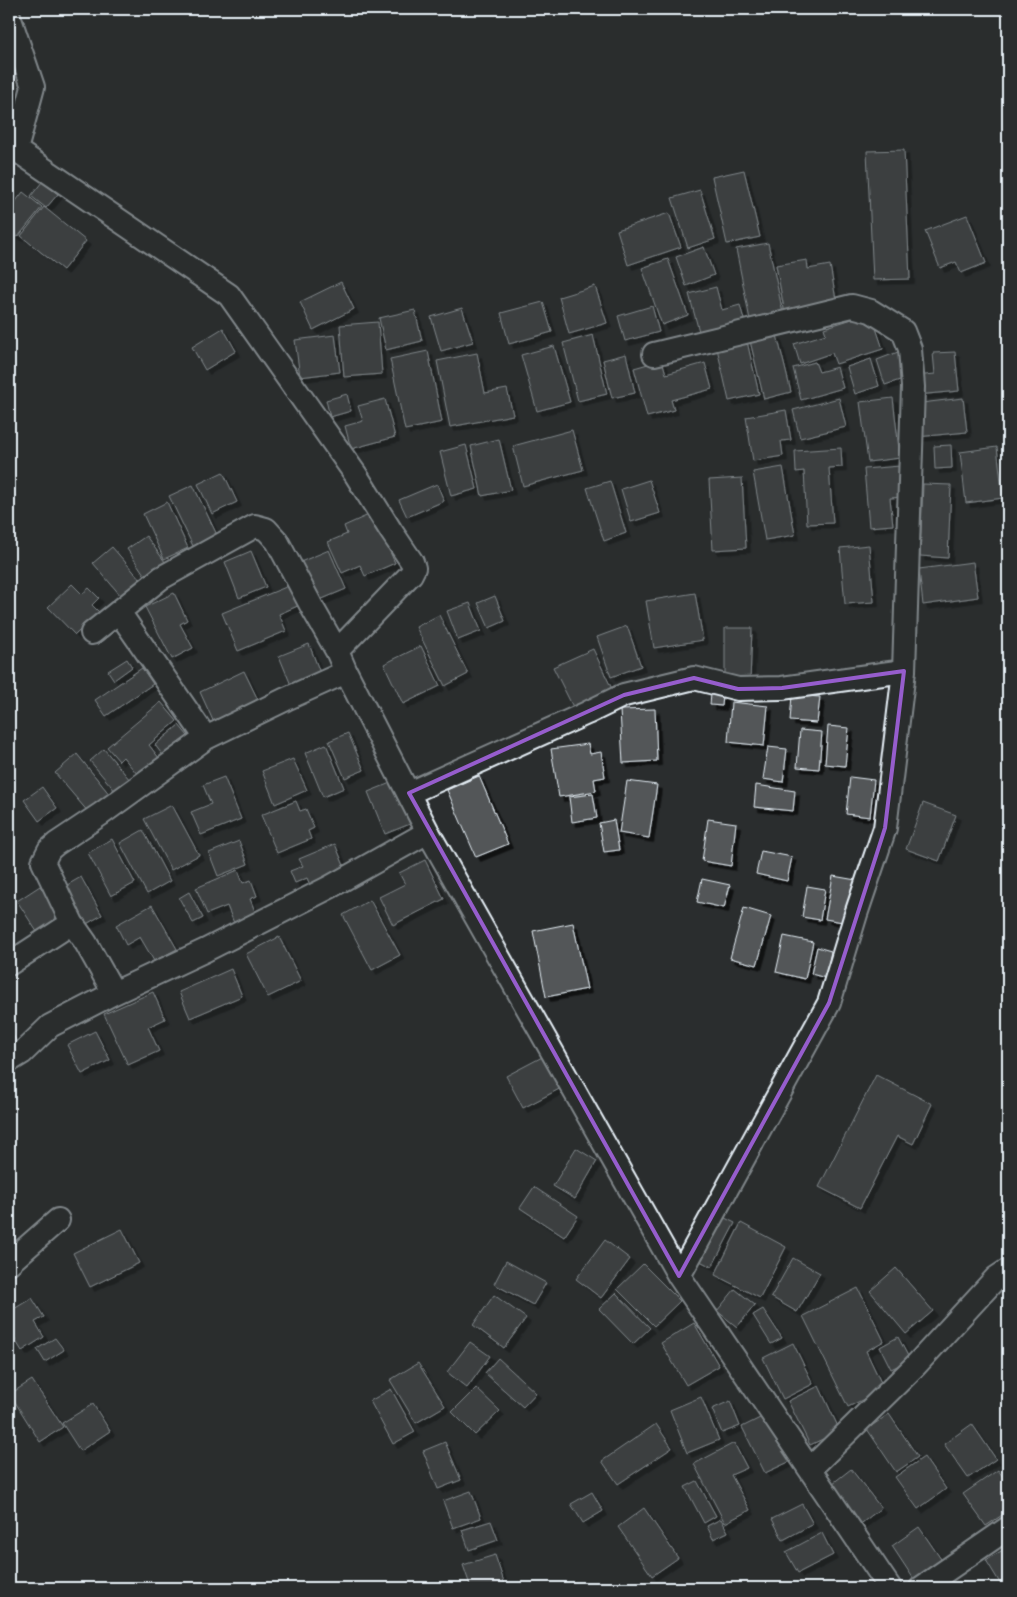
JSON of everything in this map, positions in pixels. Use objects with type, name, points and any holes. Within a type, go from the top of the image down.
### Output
[{"type":"street","points":[[9,16],[33,87],[12,150],[229,295],[356,475],[412,562],[414,568],[411,574],[337,650]]},
{"type":"street","points":[[654,354],[852,306],[871,310],[903,331],[910,349],[913,387],[904,671],[885,828],[829,1003],[678,1276]]},
{"type":"street","points":[[92,633],[161,578],[255,526],[266,529],[277,541],[337,650],[346,672],[428,832],[678,1276],[890,1588]]},
{"type":"street","points":[[119,612],[206,738]]},
{"type":"street","points":[[409,793],[624,695],[694,678],[738,689],[782,688],[904,671]]},
{"type":"street","points":[[114,993],[72,922],[43,862],[50,850],[206,738],[346,672]]},
{"type":"street","points":[[9,1061],[22,1053],[50,1026],[330,887],[428,832]]},
{"type":"street","points":[[9,964],[72,922]]},
{"type":"street","points":[[9,1263],[58,1220]]},
{"type":"street","points":[[810,1469],[915,1366],[996,1278],[1008,1270]]},
{"type":"street","points":[[922,1588],[1008,1528]]},
{"type":"highlighted area","points":[[904,671],[885,828],[829,1003],[679,1276],[409,793],[624,695],[694,678],[738,689],[782,688]]},
{"type":"building","points":[[904,150],[910,279],[873,280],[867,151]]},
{"type":"building","points":[[744,170],[760,237],[727,244],[712,177]]},
{"type":"building","points":[[42,182],[58,194],[46,208],[31,196]]},
{"type":"building","points":[[700,190],[715,239],[688,248],[672,198]]},
{"type":"building","points":[[23,192],[42,207],[18,237],[9,230],[9,210]]},
{"type":"building","points":[[44,207],[86,241],[63,270],[21,236]]},
{"type":"building","points":[[669,213],[681,247],[628,265],[617,230]]},
{"type":"building","points":[[967,215],[986,263],[961,273],[956,262],[940,268],[925,231]]},
{"type":"building","points":[[768,243],[784,318],[751,325],[736,249]]},
{"type":"building","points":[[704,247],[714,275],[686,286],[676,257]]},
{"type":"building","points":[[668,259],[688,315],[662,325],[642,268]]},
{"type":"building","points":[[807,260],[808,269],[830,265],[837,306],[785,314],[776,265]]},
{"type":"building","points":[[341,282],[354,309],[313,330],[300,302]]},
{"type":"building","points":[[595,286],[607,323],[569,334],[559,297]]},
{"type":"building","points":[[716,287],[722,310],[740,305],[746,327],[701,339],[689,294]]},
{"type":"building","points":[[543,302],[552,332],[509,344],[501,313]]},
{"type":"building","points":[[652,306],[659,332],[625,341],[618,316]]},
{"type":"building","points":[[462,308],[473,342],[441,351],[431,317]]},
{"type":"building","points":[[415,310],[422,341],[386,350],[379,318]]},
{"type":"building","points":[[871,313],[883,349],[836,364],[832,353],[800,364],[794,344],[826,334],[824,328]]},
{"type":"building","points":[[378,322],[382,374],[344,377],[340,325]]},
{"type":"building","points":[[223,328],[236,351],[205,370],[192,347]]},
{"type":"building","points":[[335,335],[340,372],[300,377],[295,340]]},
{"type":"building","points":[[593,335],[607,394],[578,401],[563,343]]},
{"type":"building","points":[[777,335],[791,392],[764,399],[750,341]]},
{"type":"building","points":[[746,337],[759,394],[729,401],[716,344]]},
{"type":"building","points":[[554,346],[570,402],[537,411],[521,355]]},
{"type":"building","points":[[428,351],[442,422],[405,430],[390,359]]},
{"type":"building","points":[[898,352],[906,378],[885,385],[877,360]]},
{"type":"building","points":[[955,352],[959,391],[917,395],[916,376],[935,374],[933,353]]},
{"type":"building","points":[[477,353],[485,393],[507,389],[513,415],[450,427],[437,361]]},
{"type":"building","points":[[626,354],[635,393],[612,398],[603,360]]},
{"type":"building","points":[[871,359],[879,386],[855,394],[847,367]]},
{"type":"building","points":[[662,360],[666,374],[705,363],[712,389],[671,400],[674,410],[647,417],[634,368]]},
{"type":"building","points":[[815,362],[819,372],[837,367],[843,388],[801,400],[793,368]]},
{"type":"building","points":[[347,394],[351,411],[330,417],[326,400]]},
{"type":"building","points":[[839,398],[846,427],[800,438],[793,410]]},
{"type":"building","points":[[893,398],[900,458],[868,462],[860,402]]},
{"type":"building","points":[[963,398],[967,432],[917,437],[913,404]]},
{"type":"building","points":[[385,399],[395,437],[351,449],[345,426],[363,421],[358,406]]},
{"type":"building","points":[[786,410],[791,440],[781,441],[783,456],[753,461],[746,417]]},
{"type":"building","points":[[572,430],[583,470],[523,486],[513,446]]},
{"type":"building","points":[[499,439],[511,490],[482,496],[471,446]]},
{"type":"building","points":[[466,445],[477,489],[451,496],[440,452]]},
{"type":"building","points":[[951,445],[952,468],[935,469],[934,446]]},
{"type":"building","points":[[997,447],[1003,498],[966,503],[960,452]]},
{"type":"building","points":[[841,448],[842,467],[829,468],[833,523],[807,524],[804,471],[796,472],[795,451]]},
{"type":"building","points":[[900,466],[903,497],[890,498],[893,525],[869,527],[864,469]]},
{"type":"building","points":[[783,467],[795,535],[765,540],[753,472]]},
{"type":"building","points":[[223,472],[237,502],[212,514],[198,484]]},
{"type":"building","points":[[742,478],[746,548],[713,550],[709,480]]},
{"type":"building","points":[[649,480],[660,513],[631,522],[621,489]]},
{"type":"building","points":[[610,481],[626,533],[604,541],[587,488]]},
{"type":"building","points":[[437,484],[444,501],[407,517],[399,500]]},
{"type":"building","points":[[923,484],[951,485],[948,558],[920,556]]},
{"type":"building","points":[[193,485],[217,535],[193,546],[169,496]]},
{"type":"building","points":[[167,502],[188,548],[164,559],[143,514]]},
{"type":"building","points":[[373,513],[395,563],[365,576],[360,565],[342,573],[328,542],[347,534],[344,526]]},
{"type":"building","points":[[146,536],[168,566],[148,580],[127,549]]},
{"type":"building","points":[[869,545],[874,602],[845,604],[840,548]]},
{"type":"building","points":[[112,547],[140,579],[121,596],[93,563]]},
{"type":"building","points":[[329,550],[346,589],[315,602],[298,563]]},
{"type":"building","points":[[251,551],[266,587],[239,598],[225,562]]},
{"type":"building","points":[[973,562],[978,597],[923,605],[919,569]]},
{"type":"building","points":[[72,584],[82,594],[89,588],[99,598],[92,605],[99,612],[75,635],[48,607]]},
{"type":"building","points":[[291,585],[300,605],[279,614],[286,631],[238,651],[222,613]]},
{"type":"building","points":[[174,593],[187,620],[180,624],[193,648],[172,659],[145,607]]},
{"type":"building","points":[[695,593],[703,640],[654,648],[646,601]]},
{"type":"building","points":[[495,596],[505,621],[489,628],[478,603]]},
{"type":"building","points":[[470,603],[481,631],[458,640],[447,611]]},
{"type":"building","points":[[439,615],[468,674],[445,686],[416,627]]},
{"type":"building","points":[[627,626],[641,666],[611,677],[597,637]]},
{"type":"building","points":[[725,628],[752,628],[750,682],[725,681]]},
{"type":"building","points":[[309,644],[322,678],[293,690],[279,656]]},
{"type":"building","points":[[421,646],[440,686],[403,704],[384,664]]},
{"type":"building","points":[[593,649],[612,689],[573,707],[553,667]]},
{"type":"building","points":[[127,659],[132,667],[114,680],[108,671]]},
{"type":"building","points":[[142,668],[153,684],[106,716],[95,700]]},
{"type":"building","points":[[244,671],[260,704],[215,725],[200,692]]},
{"type":"building","points":[[711,694],[723,695],[722,706],[710,705]]},
{"type":"building","points":[[792,695],[820,697],[817,723],[790,721]]},
{"type":"building","points":[[161,702],[177,721],[149,745],[159,758],[138,775],[123,757],[119,761],[107,747]]},
{"type":"building","points":[[731,702],[768,706],[764,746],[728,742]]},
{"type":"building","points":[[655,709],[657,761],[623,763],[620,710]]},
{"type":"building","points":[[179,725],[188,736],[164,757],[155,745]]},
{"type":"building","points":[[828,726],[849,728],[845,766],[825,764]]},
{"type":"building","points":[[800,730],[822,732],[819,769],[797,767]]},
{"type":"building","points":[[348,733],[364,770],[345,778],[329,741]]},
{"type":"building","points":[[326,744],[344,788],[323,797],[305,753]]},
{"type":"building","points":[[588,744],[590,754],[601,752],[605,777],[594,779],[596,791],[559,797],[551,749]]},
{"type":"building","points":[[768,747],[787,749],[783,782],[763,779]]},
{"type":"building","points":[[104,749],[130,780],[116,792],[90,761]]},
{"type":"building","points":[[77,754],[110,795],[89,813],[55,773]]},
{"type":"building","points":[[293,759],[307,790],[275,804],[262,771]]},
{"type":"building","points":[[479,776],[508,844],[476,857],[447,790]]},
{"type":"building","points":[[224,777],[241,819],[201,835],[191,812],[211,804],[203,785]]},
{"type":"building","points":[[850,777],[874,780],[870,817],[846,814]]},
{"type":"building","points":[[627,781],[657,785],[649,838],[619,833]]},
{"type":"building","points":[[393,782],[410,824],[385,834],[368,792]]},
{"type":"building","points":[[756,785],[795,791],[793,811],[754,807]]},
{"type":"building","points":[[42,787],[57,808],[39,821],[24,800]]},
{"type":"building","points":[[593,794],[597,818],[572,822],[569,797]]},
{"type":"building","points":[[296,801],[300,811],[306,809],[314,828],[308,831],[311,839],[277,853],[261,815]]},
{"type":"building","points":[[923,803],[956,815],[939,861],[906,849]]},
{"type":"building","points":[[172,805],[199,855],[171,870],[144,819]]},
{"type":"building","points":[[708,819],[736,823],[731,866],[702,861]]},
{"type":"building","points":[[614,820],[619,850],[604,852],[599,823]]},
{"type":"building","points":[[143,830],[170,881],[147,894],[120,843]]},
{"type":"building","points":[[112,839],[135,883],[111,896],[88,853]]},
{"type":"building","points":[[239,841],[248,864],[218,876],[209,853]]},
{"type":"building","points":[[335,844],[347,873],[311,887],[307,878],[295,883],[290,871],[303,866],[299,859]]},
{"type":"building","points":[[761,851],[792,857],[787,881],[756,874]]},
{"type":"building","points":[[425,860],[444,899],[393,925],[379,897],[405,884],[399,873]]},
{"type":"building","points":[[238,870],[243,883],[251,880],[257,896],[250,899],[256,914],[234,923],[227,906],[207,914],[196,888]]},
{"type":"building","points":[[833,876],[856,880],[849,923],[825,919]]},
{"type":"building","points":[[81,877],[102,915],[83,926],[62,888]]},
{"type":"building","points":[[702,879],[730,885],[724,908],[697,902]]},
{"type":"building","points":[[40,886],[64,923],[41,938],[17,901]]},
{"type":"building","points":[[807,886],[825,889],[820,920],[802,917]]},
{"type":"building","points":[[189,892],[203,918],[193,923],[179,898]]},
{"type":"building","points":[[370,900],[400,955],[372,970],[343,915]]},
{"type":"building","points":[[152,905],[177,949],[154,961],[140,937],[126,945],[116,925]]},
{"type":"building","points":[[744,908],[771,916],[757,965],[730,958]]},
{"type":"building","points":[[573,923],[587,989],[546,997],[533,931]]},
{"type":"building","points":[[784,936],[813,942],[805,979],[776,972]]},
{"type":"building","points":[[279,937],[301,981],[268,997],[246,954]]},
{"type":"building","points":[[817,947],[831,951],[826,978],[811,974]]},
{"type":"building","points":[[231,969],[242,996],[190,1018],[179,992]]},
{"type":"building","points":[[153,992],[165,1019],[148,1027],[159,1051],[128,1065],[104,1014]]},
{"type":"building","points":[[9,1025],[18,1046],[9,1050]]},
{"type":"building","points":[[95,1031],[110,1060],[82,1074],[67,1045]]},
{"type":"building","points":[[548,1054],[565,1086],[523,1108],[506,1076]]},
{"type":"building","points":[[876,1075],[932,1104],[913,1144],[897,1136],[860,1208],[819,1187]]},
{"type":"building","points":[[576,1148],[597,1161],[575,1199],[553,1186]]},
{"type":"building","points":[[534,1187],[578,1216],[564,1237],[520,1208]]},
{"type":"building","points":[[719,1215],[735,1223],[712,1267],[696,1259]]},
{"type":"building","points":[[741,1223],[786,1247],[760,1298],[715,1275]]},
{"type":"building","points":[[122,1229],[139,1263],[90,1287],[73,1253]]},
{"type":"building","points":[[605,1240],[630,1259],[601,1298],[576,1279]]},
{"type":"building","points":[[793,1258],[820,1273],[797,1312],[771,1297]]},
{"type":"building","points":[[506,1261],[546,1283],[533,1305],[494,1284]]},
{"type":"building","points":[[643,1264],[680,1301],[654,1326],[617,1289]]},
{"type":"building","points":[[896,1268],[933,1311],[906,1334],[870,1291]]},
{"type":"building","points":[[858,1288],[884,1341],[866,1351],[884,1389],[848,1407],[803,1316]]},
{"type":"building","points":[[735,1289],[755,1305],[737,1327],[717,1311]]},
{"type":"building","points":[[616,1293],[650,1328],[633,1344],[599,1309]]},
{"type":"building","points":[[494,1295],[526,1318],[504,1348],[473,1325]]},
{"type":"building","points":[[32,1298],[44,1317],[35,1322],[44,1337],[22,1351],[9,1330],[9,1312]]},
{"type":"building","points":[[763,1309],[782,1338],[771,1344],[753,1315]]},
{"type":"building","points":[[694,1323],[719,1366],[686,1385],[661,1343]]},
{"type":"building","points":[[898,1337],[910,1360],[891,1369],[880,1347]]},
{"type":"building","points":[[55,1338],[64,1350],[45,1362],[37,1349]]},
{"type":"building","points":[[470,1342],[490,1356],[467,1388],[447,1372]]},
{"type":"building","points":[[793,1343],[813,1384],[783,1399],[763,1358]]},
{"type":"building","points":[[498,1358],[536,1393],[523,1407],[485,1373]]},
{"type":"building","points":[[418,1363],[445,1406],[416,1423],[390,1380]]},
{"type":"building","points":[[32,1380],[63,1427],[40,1442],[10,1394]]},
{"type":"building","points":[[819,1386],[840,1431],[810,1445],[788,1401]]},
{"type":"building","points":[[476,1388],[500,1411],[475,1435],[452,1412]]},
{"type":"building","points":[[391,1389],[415,1432],[393,1444],[370,1401]]},
{"type":"building","points":[[701,1397],[719,1440],[687,1453],[670,1410]]},
{"type":"building","points":[[730,1401],[740,1426],[722,1433],[712,1409]]},
{"type":"building","points":[[93,1404],[110,1431],[80,1451],[62,1423]]},
{"type":"building","points":[[768,1414],[791,1461],[765,1473],[742,1427]]},
{"type":"building","points":[[889,1414],[918,1457],[896,1472],[867,1429]]},
{"type":"building","points":[[656,1424],[672,1448],[618,1484],[602,1461]]},
{"type":"building","points":[[972,1424],[996,1459],[968,1478],[944,1444]]},
{"type":"building","points":[[445,1442],[461,1480],[438,1489],[423,1451]]},
{"type":"building","points":[[734,1443],[747,1468],[731,1475],[750,1510],[725,1523],[694,1464]]},
{"type":"building","points":[[924,1457],[946,1489],[918,1509],[895,1477]]},
{"type":"building","points":[[851,1469],[881,1508],[858,1526],[828,1487]]},
{"type":"building","points":[[998,1470],[1008,1484],[1008,1511],[986,1526],[963,1494]]},
{"type":"building","points":[[697,1481],[716,1516],[704,1523],[685,1487]]},
{"type":"building","points":[[471,1491],[481,1518],[453,1528],[443,1501]]},
{"type":"building","points":[[592,1492],[603,1511],[583,1523],[571,1504]]},
{"type":"building","points":[[802,1504],[813,1524],[783,1540],[772,1519]]},
{"type":"building","points":[[644,1508],[678,1558],[652,1576],[618,1527]]},
{"type":"building","points":[[721,1519],[728,1532],[713,1539],[707,1526]]},
{"type":"building","points":[[491,1521],[498,1540],[469,1550],[462,1530]]},
{"type":"building","points":[[919,1527],[945,1565],[917,1584],[892,1546]]},
{"type":"building","points":[[822,1533],[833,1555],[798,1573],[786,1552]]},
{"type":"building","points":[[1008,1547],[1008,1588],[1003,1588],[986,1560]]},
{"type":"building","points":[[495,1555],[506,1588],[471,1588],[463,1565]]}]
